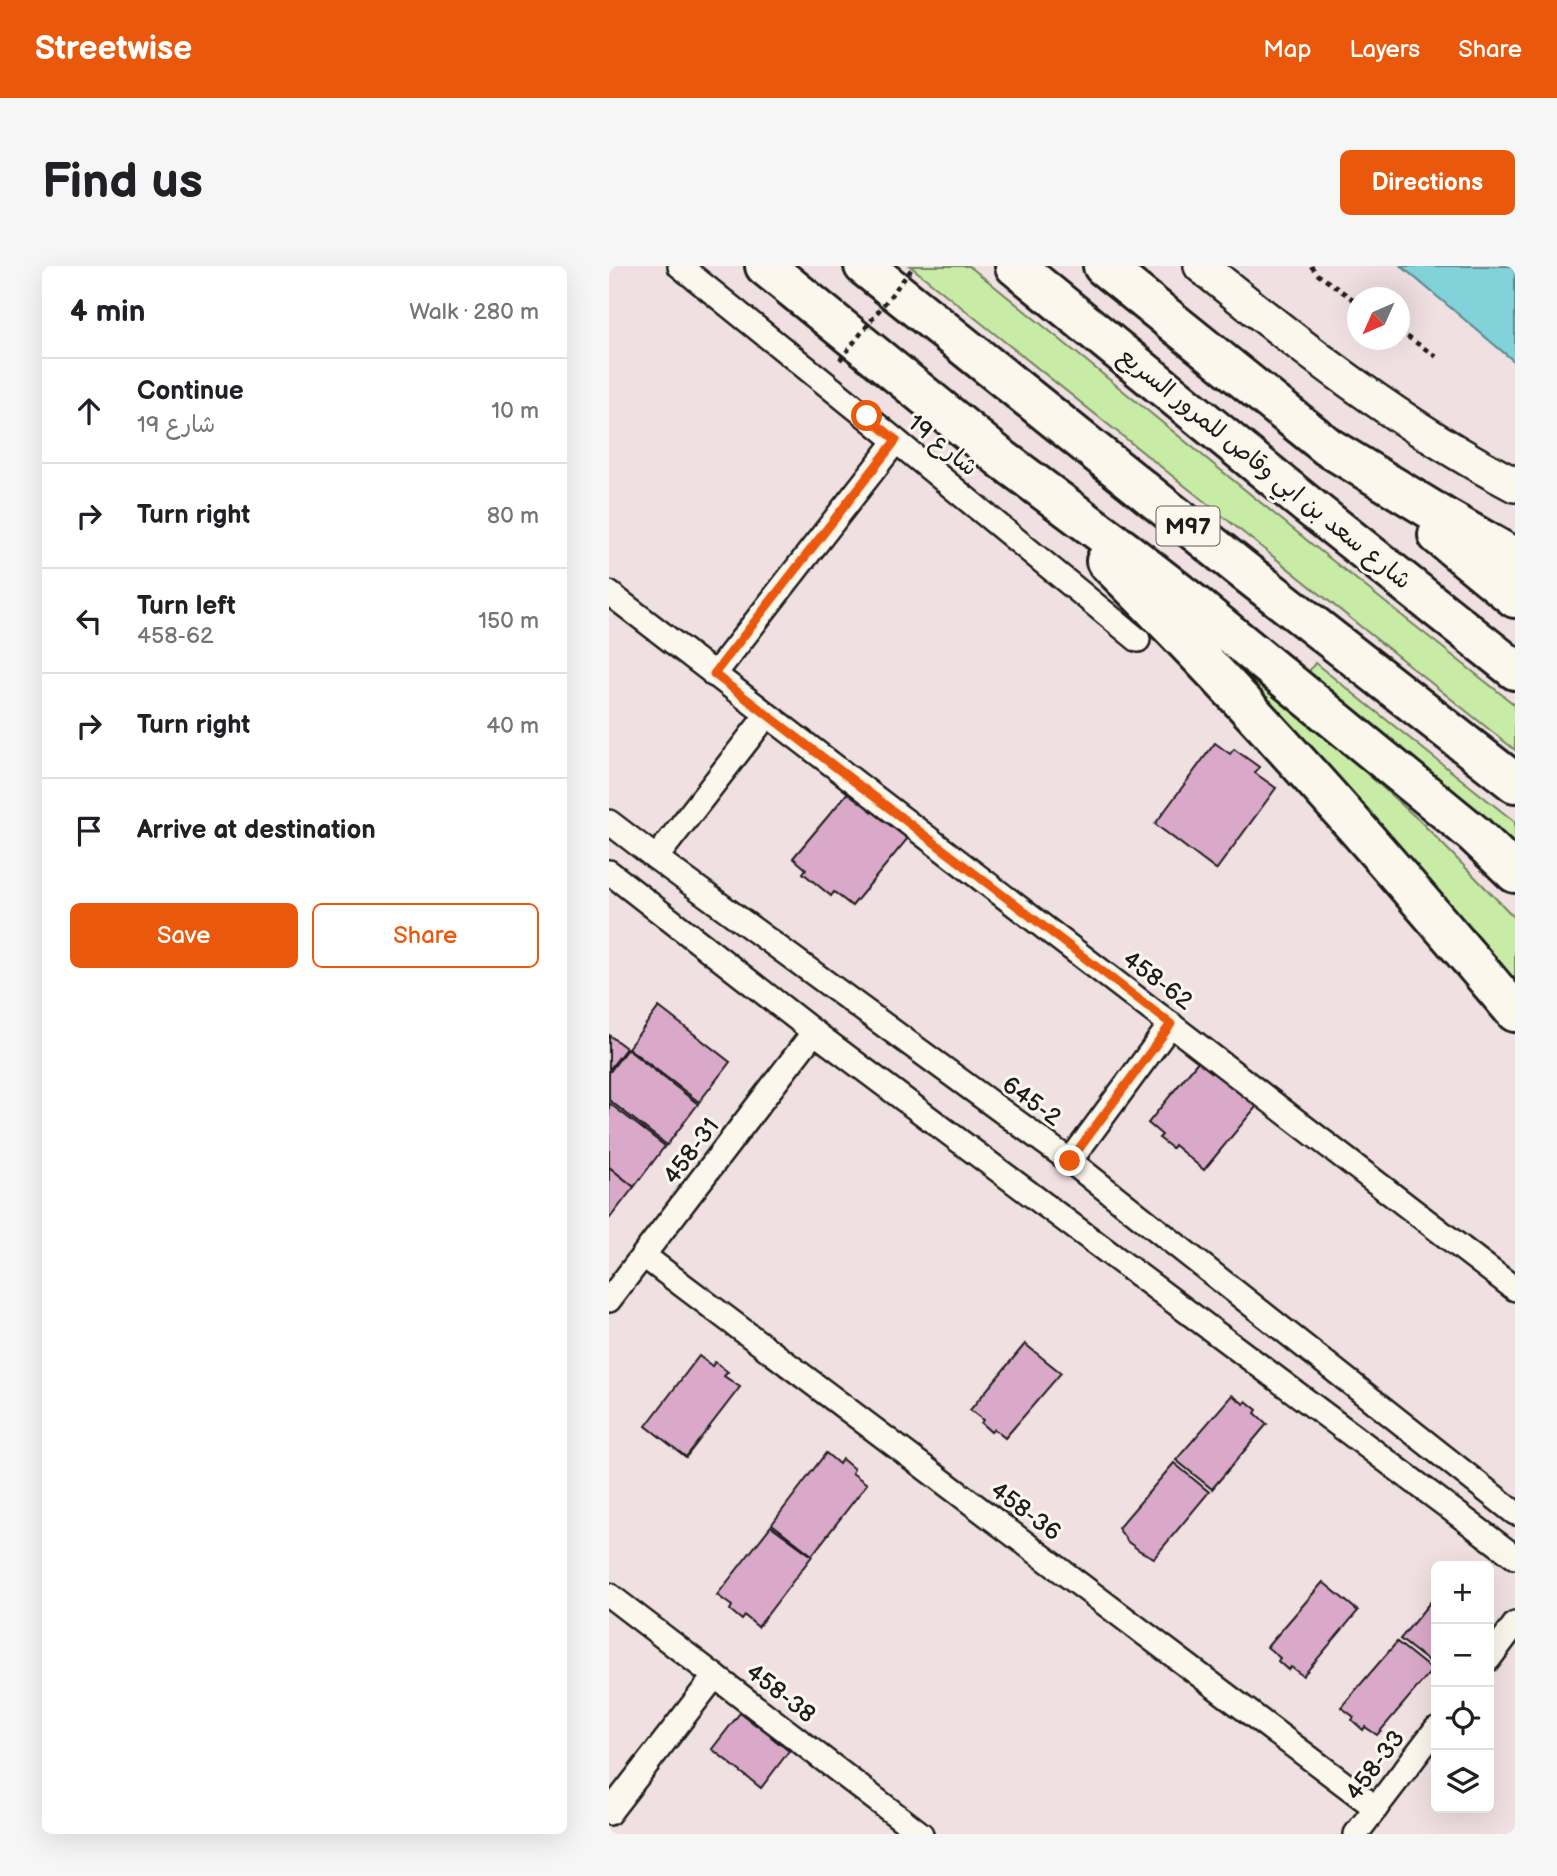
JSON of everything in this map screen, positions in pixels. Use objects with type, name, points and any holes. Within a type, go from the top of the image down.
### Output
[{"type":"highway","points":[[765,266],[1002,459],[1195,605],[1473,833],[1515,873]]},
{"type":"highway","name":"M97","points":[[864,266],[1243,570],[1515,783]]},
{"type":"highway","name":"شارع سعد بن ابي وقاص للمرور السريع","points":[[1015,266],[1515,670]]},
{"type":"highway","points":[[1103,266],[1515,597]]},
{"type":"highway","points":[[1328,447],[1515,558]]},
{"type":"highway","points":[[1002,459],[1174,629],[1263,723],[1421,900],[1515,1012]]},
{"type":"street","name":"شارع 19","points":[[680,266],[1139,640]]},
{"type":"street","points":[[1201,266],[1351,383],[1431,436],[1515,485]]},
{"type":"street","points":[[714,674],[896,440]]},
{"type":"street","name":"458-62","points":[[609,593],[1515,1289]]},
{"type":"street","points":[[656,858],[767,715]]},
{"type":"street","name":"645-2","points":[[609,822],[1070,1161],[1515,1513]]},
{"type":"street","points":[[609,872],[814,1032],[1515,1557]]},
{"type":"street","points":[[1070,1161],[1171,1024]]},
{"type":"street","name":"458-31","points":[[609,1300],[814,1032]]},
{"type":"street","name":"458-36","points":[[644,1256],[1376,1808]]},
{"type":"street","name":"458-38","points":[[609,1595],[921,1834]]},
{"type":"street","points":[[1494,1652],[1515,1624]]},
{"type":"street","points":[[609,1813],[715,1676]]},
{"type":"street","name":"458-33","points":[[1356,1834],[1431,1735]]},
{"type":"path","points":[[840,360],[914,266]]},
{"type":"path","points":[[1311,266],[1317,274],[1347,295]]},
{"type":"path","points":[[1410,339],[1440,359]]},
{"type":"green space","points":[[910,266],[969,266],[988,281],[1314,546],[1515,705],[1515,750]]},
{"type":"green space","points":[[1181,618],[1283,698],[1421,822],[1515,918],[1515,986]]},
{"type":"green space","points":[[1315,663],[1515,822],[1515,845],[1407,752],[1308,673]]},
{"type":"water","points":[[1401,266],[1515,266],[1515,362]]},
{"type":"building","points":[[1215,743],[1230,754],[1234,749],[1259,767],[1255,773],[1276,788],[1216,870],[1155,824]]},
{"type":"building","points":[[850,790],[908,838],[852,906],[834,892],[831,896],[803,873],[806,869],[793,858]]},
{"type":"building","points":[[659,1007],[730,1062],[699,1102],[628,1048]]},
{"type":"building","points":[[609,1035],[626,1048],[609,1070]]},
{"type":"building","points":[[627,1049],[698,1104],[667,1145],[609,1100],[609,1073]]},
{"type":"building","points":[[1203,1055],[1261,1101],[1204,1170],[1174,1145],[1172,1148],[1159,1138],[1162,1135],[1148,1123]]},
{"type":"building","points":[[609,1103],[665,1146],[634,1187],[609,1167]]},
{"type":"building","points":[[609,1167],[634,1187],[609,1219]]},
{"type":"building","points":[[1025,1344],[1061,1373],[1005,1438],[994,1429],[991,1432],[981,1423],[983,1420],[970,1410]]},
{"type":"building","points":[[699,1356],[712,1366],[715,1362],[728,1372],[724,1376],[740,1387],[686,1457],[646,1426]]},
{"type":"building","points":[[1232,1395],[1257,1410],[1255,1413],[1267,1424],[1212,1489],[1176,1460]]},
{"type":"building","points":[[826,1453],[839,1464],[842,1459],[854,1469],[852,1473],[867,1484],[812,1555],[772,1524]]},
{"type":"building","points":[[1174,1463],[1209,1492],[1154,1558],[1128,1542],[1118,1528]]},
{"type":"building","points":[[771,1526],[812,1556],[758,1627],[745,1616],[742,1620],[730,1610],[732,1606],[717,1595]]},
{"type":"building","points":[[1323,1582],[1358,1611],[1303,1676],[1291,1667],[1288,1670],[1278,1661],[1280,1658],[1267,1647]]},
{"type":"building","points":[[1431,1601],[1431,1663],[1400,1639]]},
{"type":"building","points":[[1397,1642],[1431,1669],[1377,1735],[1365,1727],[1363,1730],[1352,1720],[1354,1717],[1341,1707]]},
{"type":"building","points":[[740,1713],[756,1725],[759,1721],[775,1733],[771,1737],[789,1751],[761,1788],[712,1749]]},
{"type":"route","points":[[867,416],[896,440],[714,674],[1171,1024],[1070,1161]]}]
